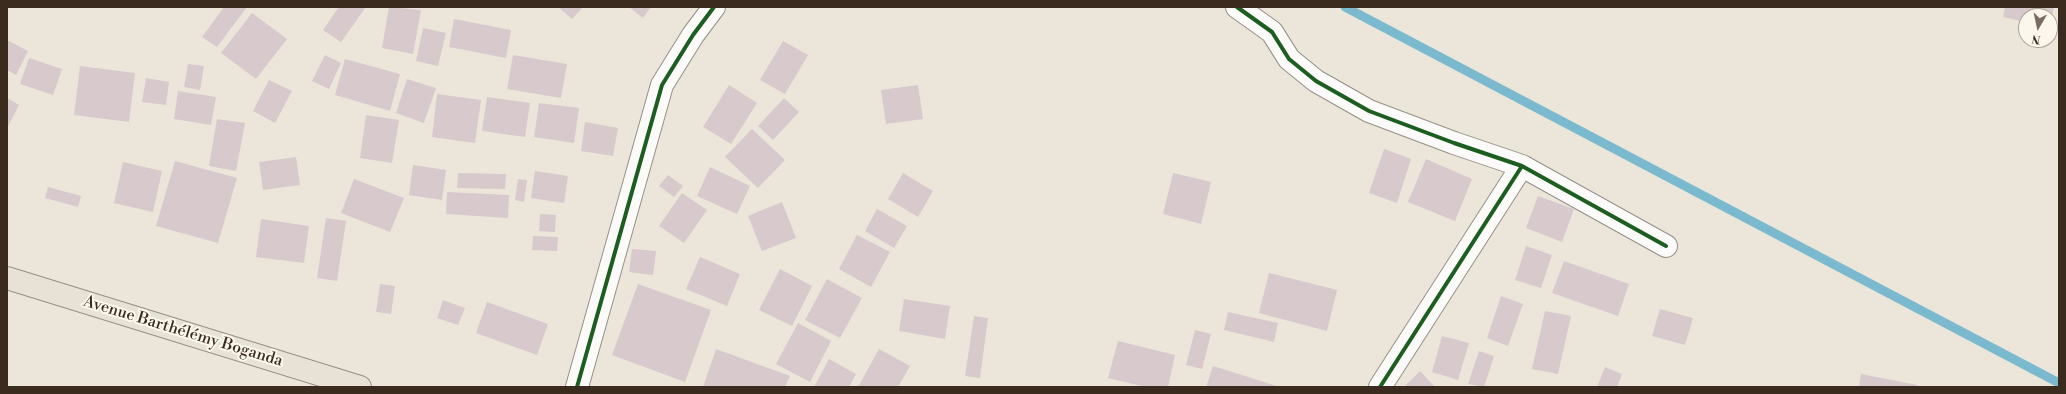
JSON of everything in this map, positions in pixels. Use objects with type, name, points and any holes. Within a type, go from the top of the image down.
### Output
[{"type":"main road","name":"Avenue Barthélémy Boganda","points":[[7,278],[360,387]]},
{"type":"street","points":[[577,387],[662,85],[693,35],[714,7]]},
{"type":"street","points":[[1236,7],[1272,32],[1289,59],[1316,81],[1362,107],[1454,143],[1522,166],[1666,246]]},
{"type":"street","points":[[1380,387],[1522,166]]},
{"type":"building","points":[[224,7],[247,7],[217,47],[202,37]]},
{"type":"building","points":[[339,7],[366,7],[341,42],[323,30]]},
{"type":"building","points":[[389,7],[421,10],[413,54],[382,48]]},
{"type":"building","points":[[558,7],[583,7],[572,19]]},
{"type":"building","points":[[629,7],[651,7],[643,18]]},
{"type":"building","points":[[2005,7],[2054,7],[2018,8],[2018,20],[2003,17]]},
{"type":"building","points":[[252,13],[287,39],[256,79],[221,53]]},
{"type":"building","points":[[454,19],[511,30],[506,58],[449,47]]},
{"type":"building","points":[[423,28],[446,33],[438,66],[416,61]]},
{"type":"building","points":[[7,40],[28,51],[16,75],[7,70]]},
{"type":"building","points":[[783,41],[808,55],[785,94],[760,80]]},
{"type":"building","points":[[325,55],[341,63],[329,89],[312,81]]},
{"type":"building","points":[[513,55],[567,64],[561,98],[507,89]]},
{"type":"building","points":[[29,58],[62,69],[53,95],[20,84]]},
{"type":"building","points":[[345,59],[400,74],[390,111],[335,95]]},
{"type":"building","points":[[188,64],[204,66],[200,90],[184,87]]},
{"type":"building","points":[[80,66],[135,73],[129,122],[74,115]]},
{"type":"building","points":[[146,78],[169,82],[166,105],[142,102]]},
{"type":"building","points":[[407,79],[436,88],[424,123],[396,113]]},
{"type":"building","points":[[269,80],[292,91],[275,123],[253,111]]},
{"type":"building","points":[[729,85],[757,103],[731,144],[703,127]]},
{"type":"building","points":[[918,85],[923,119],[886,124],[881,90]]},
{"type":"building","points":[[178,91],[216,97],[211,125],[174,119]]},
{"type":"building","points":[[437,94],[481,100],[475,143],[432,137]]},
{"type":"building","points":[[487,97],[530,103],[525,137],[482,131]]},
{"type":"building","points":[[7,98],[19,105],[7,128]]},
{"type":"building","points":[[784,98],[799,112],[773,140],[758,126]]},
{"type":"building","points":[[539,103],[579,108],[574,143],[534,137]]},
{"type":"building","points":[[366,115],[399,120],[392,163],[360,158]]},
{"type":"building","points":[[217,119],[245,123],[236,171],[209,166]]},
{"type":"building","points":[[585,122],[618,128],[613,156],[581,151]]},
{"type":"building","points":[[752,129],[785,160],[758,188],[725,157]]},
{"type":"building","points":[[1384,149],[1411,159],[1397,203],[1369,193]]},
{"type":"building","points":[[296,157],[300,185],[263,190],[259,162]]},
{"type":"building","points":[[1426,159],[1472,179],[1455,221],[1408,202]]},
{"type":"building","points":[[175,161],[237,178],[218,243],[156,226]]},
{"type":"building","points":[[123,162],[162,171],[153,212],[114,203]]},
{"type":"building","points":[[413,165],[446,170],[442,200],[409,195]]},
{"type":"building","points":[[710,167],[750,186],[737,214],[697,196]]},
{"type":"building","points":[[535,171],[568,176],[564,203],[531,198]]},
{"type":"building","points":[[458,173],[506,174],[505,189],[457,188]]},
{"type":"building","points":[[903,173],[933,191],[918,217],[888,199]]},
{"type":"building","points":[[1173,173],[1211,182],[1201,224],[1163,214]]},
{"type":"building","points":[[668,175],[683,186],[674,197],[659,186]]},
{"type":"building","points":[[354,179],[404,198],[390,232],[341,213]]},
{"type":"building","points":[[518,179],[527,180],[524,202],[515,200]]},
{"type":"building","points":[[48,187],[81,196],[78,207],[45,198]]},
{"type":"building","points":[[447,192],[509,195],[508,218],[446,214]]},
{"type":"building","points":[[682,193],[707,210],[684,243],[659,226]]},
{"type":"building","points":[[1538,196],[1574,209],[1562,242],[1526,228]]},
{"type":"building","points":[[782,202],[796,238],[762,251],[748,216]]},
{"type":"building","points":[[877,209],[907,226],[894,248],[865,231]]},
{"type":"building","points":[[540,214],[556,215],[555,232],[539,231]]},
{"type":"building","points":[[326,218],[346,221],[337,281],[317,278]]},
{"type":"building","points":[[261,219],[309,226],[304,263],[256,257]]},
{"type":"building","points":[[857,235],[890,252],[871,287],[839,269]]},
{"type":"building","points":[[533,236],[558,237],[557,251],[532,250]]},
{"type":"building","points":[[1526,246],[1552,255],[1541,288],[1515,280]]},
{"type":"building","points":[[632,249],[656,251],[653,275],[629,272]]},
{"type":"building","points":[[700,257],[740,274],[727,306],[686,289]]},
{"type":"building","points":[[1564,261],[1629,284],[1618,316],[1552,293]]},
{"type":"building","points":[[780,269],[812,286],[792,326],[759,310]]},
{"type":"building","points":[[1269,273],[1337,290],[1327,331],[1259,313]]},
{"type":"building","points":[[827,279],[862,298],[840,338],[805,320]]},
{"type":"building","points":[[380,284],[395,286],[391,314],[376,312]]},
{"type":"building","points":[[638,284],[711,310],[685,382],[612,355]]},
{"type":"building","points":[[1501,296],[1523,304],[1508,346],[1487,338]]},
{"type":"building","points":[[904,299],[950,306],[945,339],[899,331]]},
{"type":"building","points":[[443,300],[465,308],[458,325],[437,318]]},
{"type":"building","points":[[487,302],[548,324],[537,355],[476,333]]},
{"type":"building","points":[[1660,309],[1693,318],[1685,345],[1652,336]]},
{"type":"building","points":[[1545,311],[1571,316],[1558,374],[1532,369]]},
{"type":"building","points":[[1228,312],[1278,323],[1274,342],[1224,330]]},
{"type":"building","points":[[974,316],[988,318],[980,378],[965,376]]},
{"type":"building","points":[[798,323],[831,341],[810,382],[776,364]]},
{"type":"building","points":[[1195,330],[1211,334],[1202,369],[1186,365]]},
{"type":"building","points":[[1442,336],[1469,343],[1458,380],[1432,372]]},
{"type":"building","points":[[1118,341],[1175,355],[1168,387],[1146,387],[1108,378]]},
{"type":"building","points":[[716,349],[790,376],[785,387],[703,387]]},
{"type":"building","points":[[879,349],[910,366],[898,387],[858,387]]},
{"type":"building","points":[[1479,351],[1494,356],[1484,387],[1468,384]]},
{"type":"building","points":[[829,359],[856,374],[849,387],[814,387]]},
{"type":"building","points":[[1213,366],[1280,387],[1206,387]]},
{"type":"building","points":[[1605,367],[1622,374],[1617,387],[1597,387]]},
{"type":"building","points":[[1420,371],[1435,387],[1404,387]]},
{"type":"building","points":[[1861,374],[1917,385],[1917,387],[1859,387]]},
{"type":"waterway","points":[[1345,7],[2059,383]]},
{"type":"cycle path","points":[[577,387],[662,85],[693,35],[714,7]]},
{"type":"cycle path","points":[[1237,7],[1272,32],[1289,59],[1316,81],[1369,111],[1454,143],[1522,166],[1666,246]]},
{"type":"cycle path","points":[[1380,387],[1522,166]]}]
